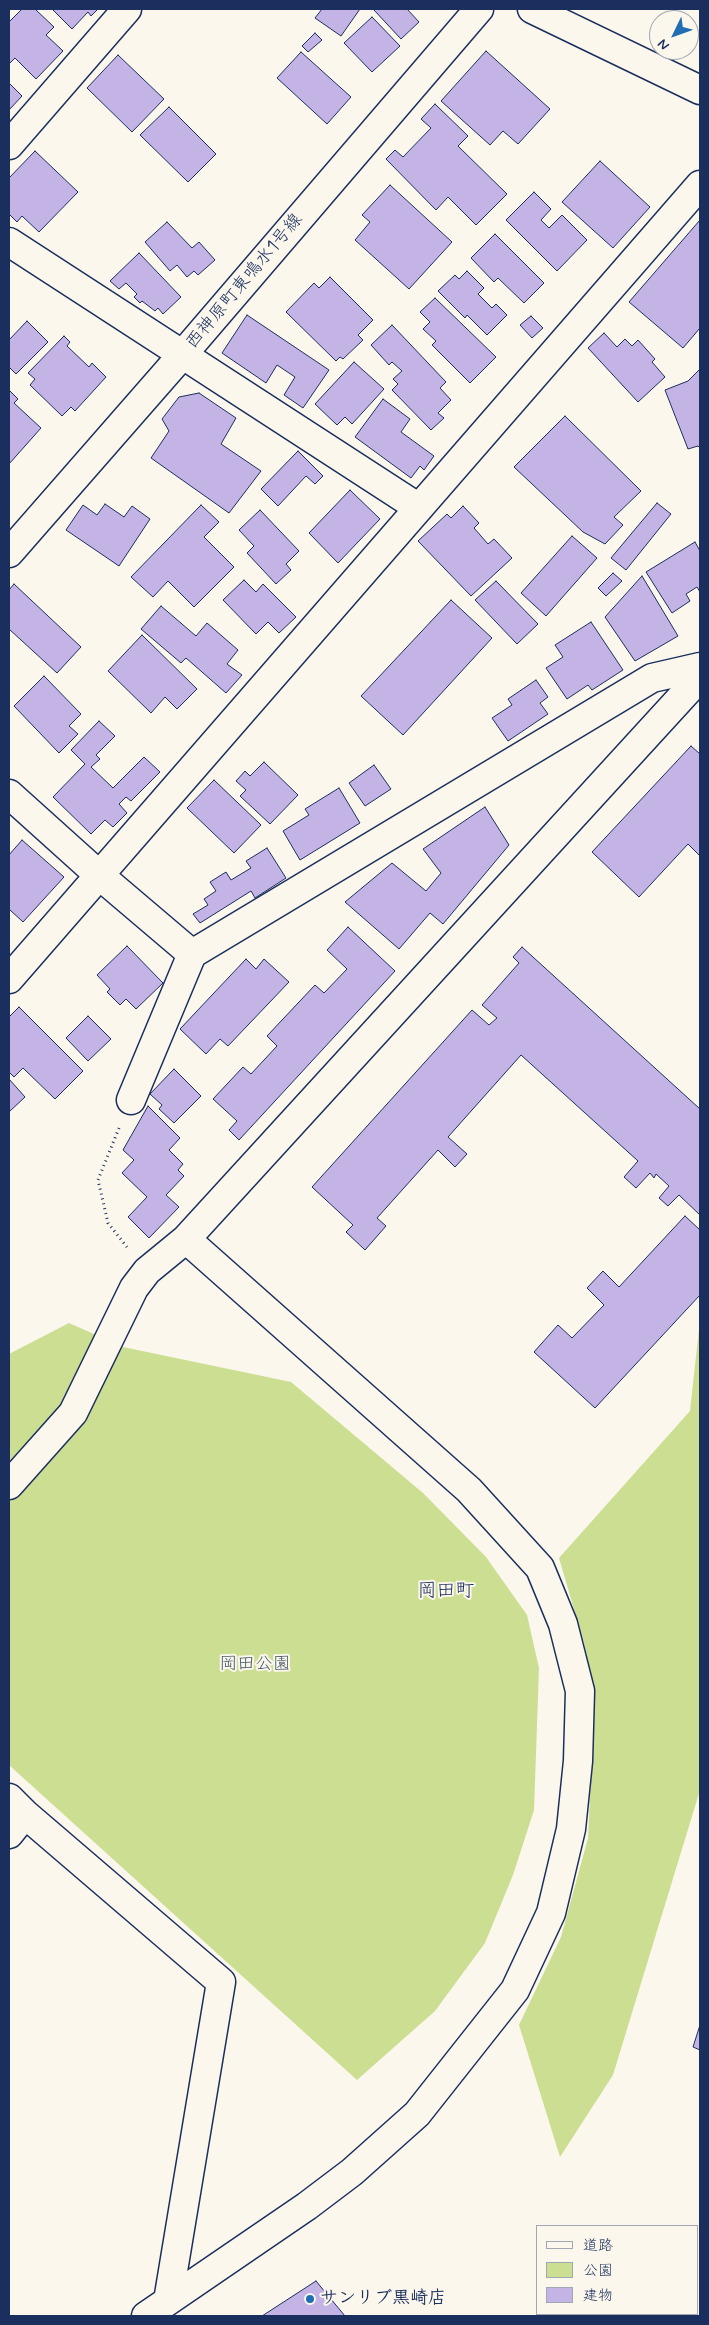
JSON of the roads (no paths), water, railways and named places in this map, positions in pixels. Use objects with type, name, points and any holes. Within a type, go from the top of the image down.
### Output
[{"type":"street","points":[[9,145],[127,9]]},
{"type":"street","name":"西神原町東鳴水1号線","points":[[9,553],[183,354],[479,9]]},
{"type":"street","points":[[532,9],[700,90]]},
{"type":"street","points":[[9,979],[700,186]]},
{"type":"street","points":[[9,242],[419,508]]},
{"type":"street","points":[[131,1100],[192,954],[652,678],[700,667]]},
{"type":"street","points":[[9,1485],[73,1413],[134,1288],[147,1271],[186,1239],[700,677]]},
{"type":"street","points":[[9,794],[192,954]]},
{"type":"street","points":[[157,2309],[308,2206],[352,2172],[417,2114],[515,1990],[551,1913],[571,1829],[578,1761],[580,1691],[564,1624],[540,1568],[469,1490],[186,1239]]},
{"type":"street","points":[[14,1815],[221,1982],[157,2309]]},
{"type":"place","name":"サンリブ黒崎店","points":[[310,2299]]},
{"type":"district","name":"岡田町","points":[[446,1592]]},
{"type":"park label","name":"岡田公園","points":[[255,1665]]}]
